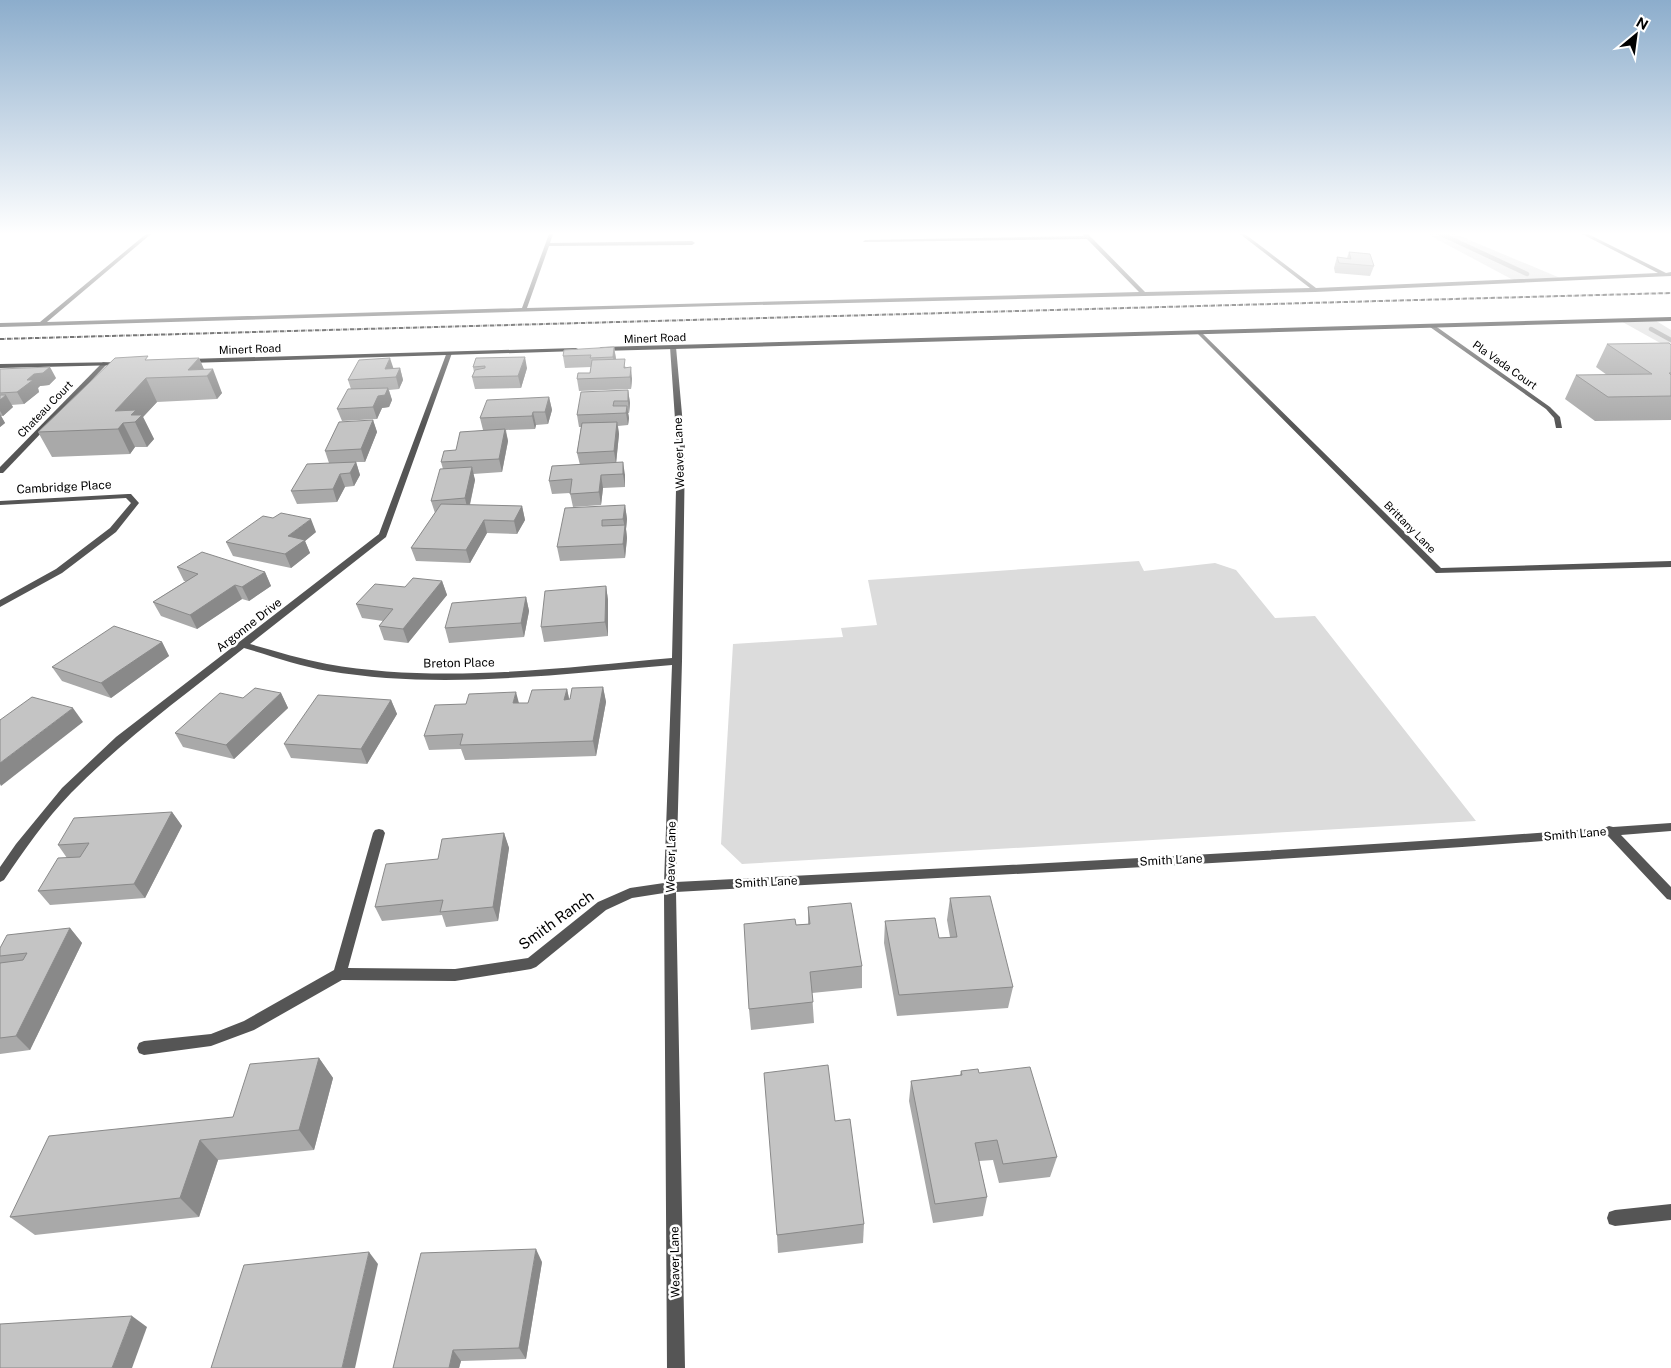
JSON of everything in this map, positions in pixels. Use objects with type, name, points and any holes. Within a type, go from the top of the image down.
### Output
[{"type":"street","points":[[41,324],[72,298]]},
{"type":"street","points":[[524,309],[528,298]]},
{"type":"street","points":[[0,325],[524,309],[985,298]]},
{"type":"street","name":"Minert Road","points":[[595,350],[1671,319]]},
{"type":"street","name":"Pla Vada Court","points":[[1432,326],[1548,408],[1557,417],[1559,426]]},
{"type":"street","name":"Brittany Lane","points":[[1200,333],[1439,572],[1667,564],[1671,571]]},
{"type":"street","name":"Weaver Lane","points":[[673,347],[681,448],[670,887],[676,1368]]},
{"type":"street","name":"Minert Road","points":[[182,361],[585,350]]},
{"type":"street","name":"Argonne Drive","points":[[0,877],[20,847],[66,791],[120,740],[384,536],[449,353]]},
{"type":"street","name":"Chateau Court","points":[[0,471],[106,363]]},
{"type":"street","points":[[0,366],[125,363]]},
{"type":"street","name":"Cambridge Place","points":[[0,503],[128,496],[135,503],[113,530],[59,571],[0,604]]},
{"type":"street","name":"Breton Place","points":[[244,645],[291,659],[338,669],[404,676],[483,676],[677,662]]},
{"type":"street","name":"Smith Lane","points":[[670,887],[1164,861],[1491,841],[1609,830],[1671,827]]},
{"type":"street","points":[[1609,830],[1671,895]]},
{"type":"street","points":[[144,1048],[211,1040],[250,1026],[340,974],[379,833]]},
{"type":"street","name":"Smith Ranch","points":[[340,974],[455,975],[531,963],[602,906],[630,893],[670,887]]},
{"type":"street","points":[[1615,1218],[1671,1212]]},
{"type":"shaded area","points":[[1653,319],[1671,330],[1671,349],[1619,320]]},
{"type":"shaded area","points":[[1139,561],[1144,571],[1215,563],[1236,570],[1275,618],[1315,616],[1476,821],[742,864],[721,844],[733,644],[843,637],[841,628],[877,625],[868,580]]},
{"type":"building","points":[[1669,343],[1671,345],[1671,373],[1669,373],[1671,375],[1671,396],[1608,397],[1576,375],[1652,374],[1607,344]]},
{"type":"building","points":[[614,347],[613,357],[590,358],[591,355],[563,356],[564,350]]},
{"type":"building","points":[[148,356],[145,360],[199,358],[188,370],[213,369],[207,376],[146,378],[115,411],[136,410],[131,415],[142,415],[135,422],[123,423],[118,429],[38,432],[115,358]]},
{"type":"building","points":[[525,357],[518,376],[472,377],[475,370],[485,368],[485,366],[473,367],[476,358]]},
{"type":"building","points":[[390,358],[385,369],[400,368],[396,377],[348,380],[359,360]]},
{"type":"building","points":[[625,359],[624,368],[631,367],[630,377],[577,379],[578,373],[590,373],[592,360]]},
{"type":"building","points":[[50,367],[43,373],[34,374],[27,380],[33,380],[17,392],[0,393],[0,369]]},
{"type":"building","points":[[388,388],[385,395],[378,396],[373,407],[337,409],[348,389]]},
{"type":"building","points":[[628,390],[628,401],[614,401],[613,406],[627,406],[626,413],[577,415],[581,392]]},
{"type":"building","points":[[549,397],[545,412],[533,412],[532,416],[480,418],[487,400]]},
{"type":"building","points":[[373,420],[361,449],[325,451],[339,422]]},
{"type":"building","points":[[617,422],[614,451],[577,453],[582,423]]},
{"type":"building","points":[[505,429],[499,459],[441,462],[444,451],[456,450],[460,432]]},
{"type":"building","points":[[356,462],[350,473],[340,474],[333,489],[291,491],[307,464]]},
{"type":"building","points":[[623,462],[623,474],[601,475],[599,492],[570,494],[572,479],[549,481],[552,466]]},
{"type":"building","points":[[472,467],[465,498],[431,501],[440,469]]},
{"type":"building","points":[[441,504],[522,506],[514,521],[484,520],[466,550],[411,548]]},
{"type":"building","points":[[625,505],[623,519],[602,520],[602,526],[625,525],[623,544],[557,547],[565,508]]},
{"type":"building","points":[[281,513],[311,519],[288,536],[305,540],[285,554],[226,542],[263,516],[273,518]]},
{"type":"building","points":[[202,552],[265,572],[242,587],[235,585],[190,615],[153,602],[198,574],[177,567]]},
{"type":"building","points":[[413,578],[442,581],[403,629],[379,626],[393,609],[356,604],[375,584],[405,587]]},
{"type":"building","points":[[606,586],[605,622],[541,627],[545,591]]},
{"type":"building","points":[[526,597],[521,623],[445,628],[452,603]]},
{"type":"building","points":[[114,626],[162,642],[101,683],[52,667]]},
{"type":"building","points":[[603,687],[593,741],[460,745],[463,734],[424,736],[435,705],[466,704],[469,694],[516,692],[513,703],[528,703],[532,690],[567,689],[564,700],[570,699],[572,688]]},
{"type":"building","points":[[255,688],[281,693],[226,745],[175,733],[220,693],[243,698]]},
{"type":"building","points":[[318,695],[391,700],[361,749],[284,744]]},
{"type":"building","points":[[32,697],[73,708],[0,763],[0,720]]},
{"type":"building","points":[[172,812],[134,884],[38,891],[58,858],[80,857],[89,843],[58,845],[74,818]]},
{"type":"building","points":[[504,833],[493,907],[440,912],[443,900],[375,907],[386,864],[438,859],[442,839]]},
{"type":"building","points":[[990,896],[1013,987],[899,995],[885,921],[935,918],[939,938],[957,937],[950,898]]},
{"type":"building","points":[[851,903],[862,966],[810,972],[813,1002],[749,1009],[744,924],[795,919],[796,925],[810,924],[808,907]]},
{"type":"building","points":[[70,928],[16,1036],[0,1038],[0,963],[23,960],[27,953],[0,956],[0,948],[7,935]]},
{"type":"building","points":[[319,1058],[299,1130],[200,1140],[180,1198],[10,1217],[49,1136],[233,1117],[250,1064]]},
{"type":"building","points":[[828,1065],[835,1121],[850,1119],[864,1224],[777,1235],[764,1073]]},
{"type":"building","points":[[1030,1067],[1057,1157],[1003,1164],[997,1140],[975,1143],[987,1197],[935,1204],[911,1081],[962,1075],[961,1071],[978,1069],[979,1073]]},
{"type":"building","points":[[536,1249],[519,1348],[453,1350],[449,1368],[393,1368],[421,1253]]},
{"type":"building","points":[[369,1252],[342,1368],[211,1368],[244,1265]]},
{"type":"building","points":[[132,1316],[112,1368],[0,1368],[0,1324]]},
{"type":"waterway","points":[[1651,329],[1671,340]]},
{"type":"railway","points":[[0,339],[1495,298]]}]
